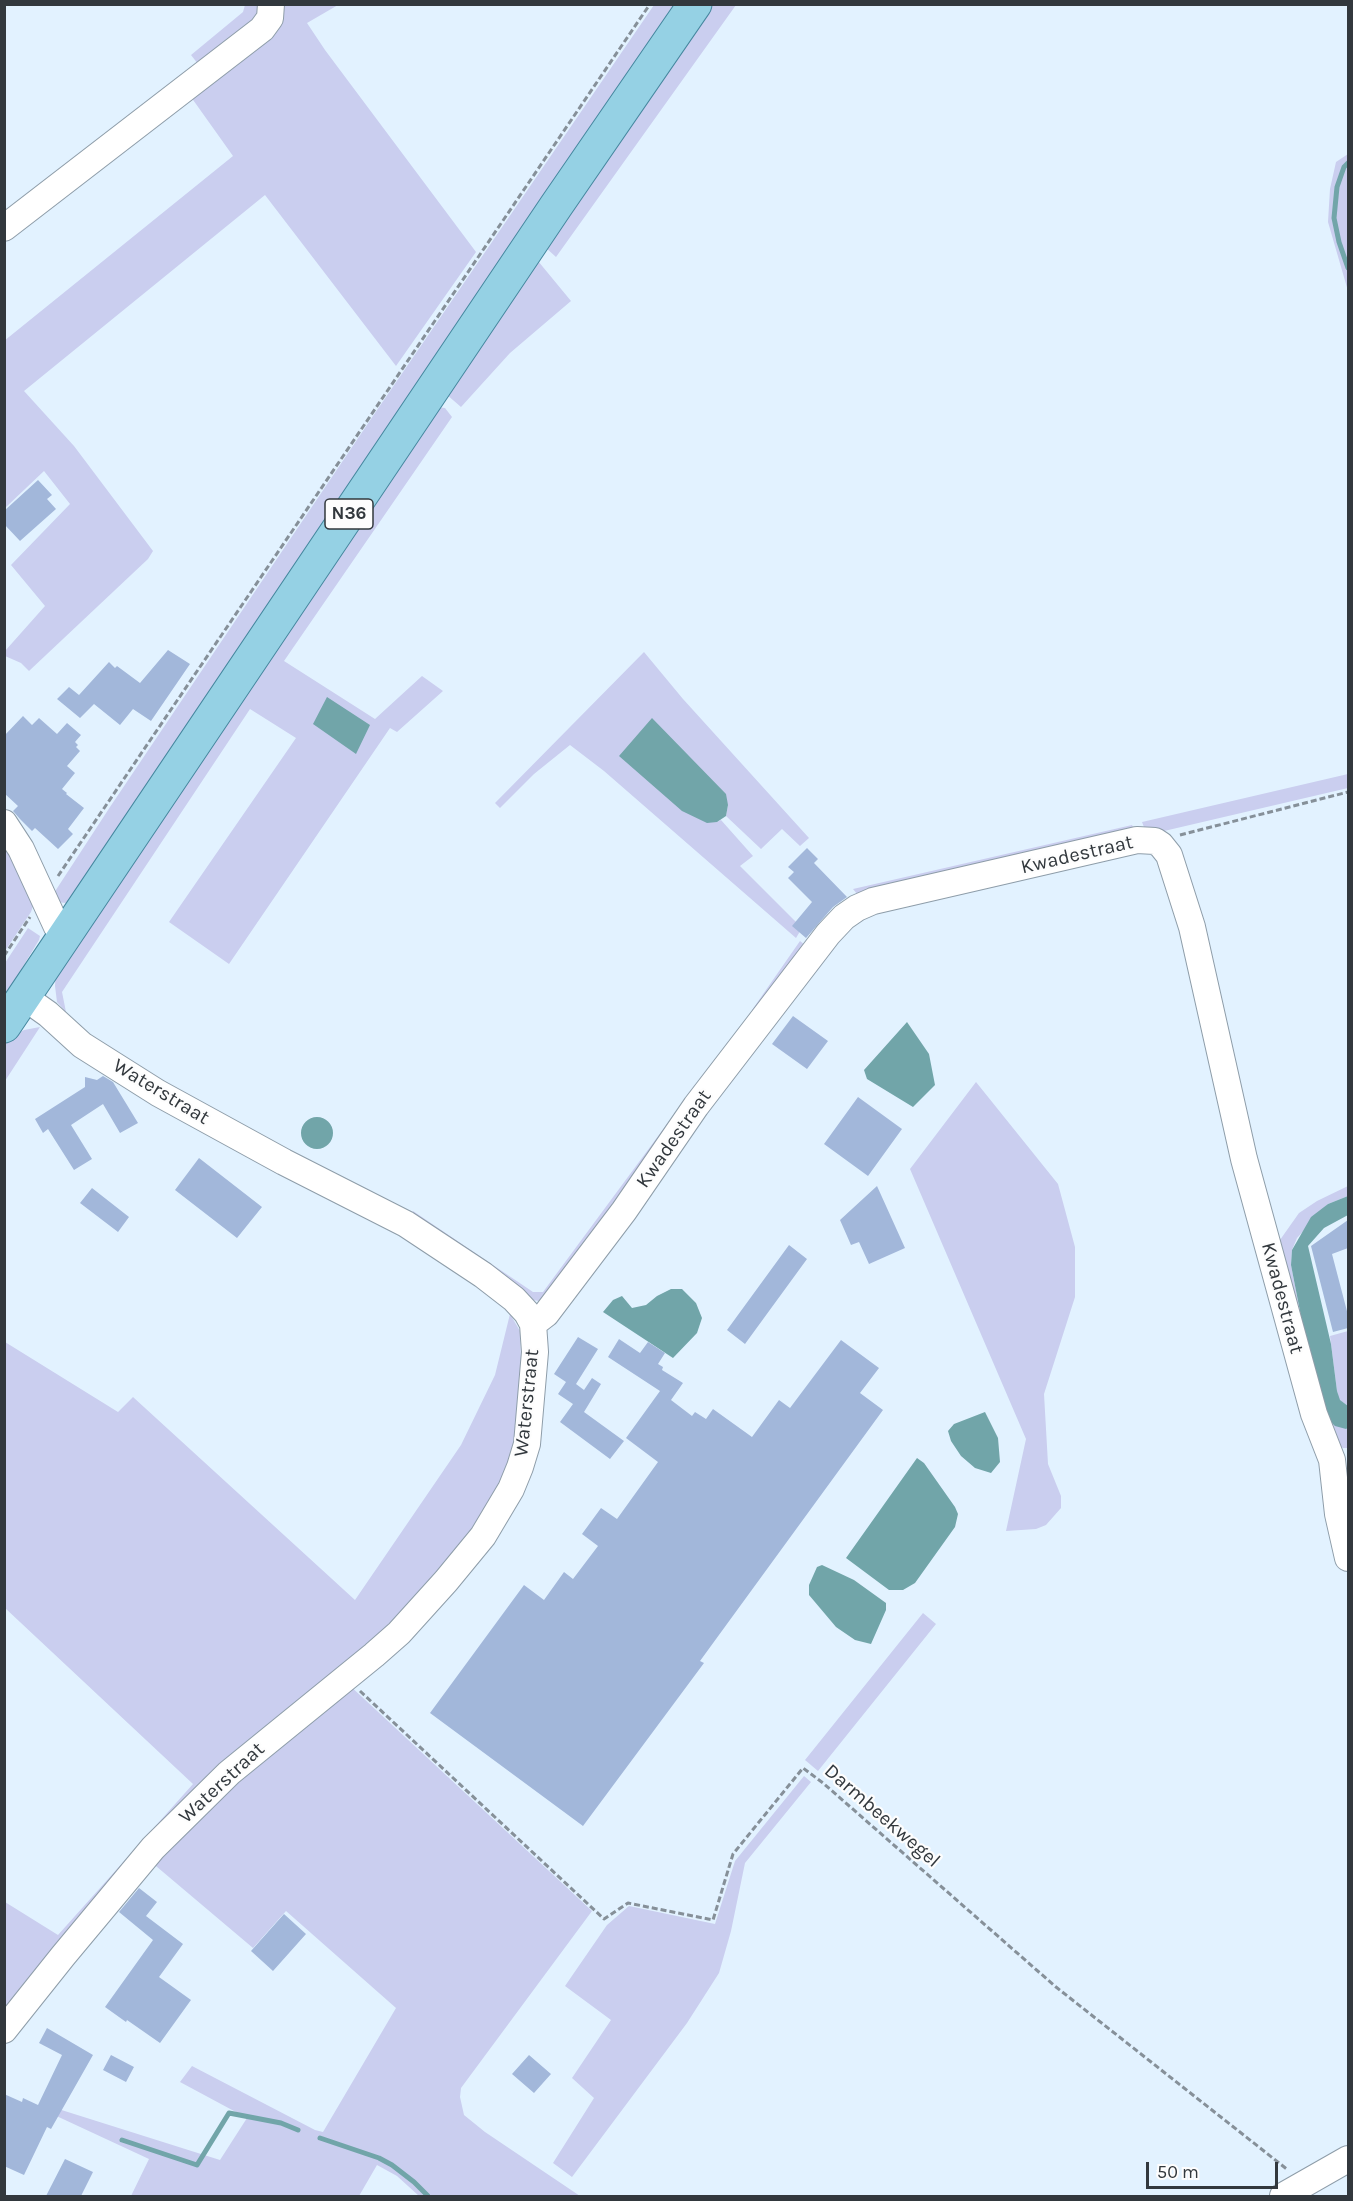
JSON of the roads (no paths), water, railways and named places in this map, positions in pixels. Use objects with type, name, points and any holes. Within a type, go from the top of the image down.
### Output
[{"type":"main road","name":"N36","points":[[4,1026],[695,4]]},
{"type":"street","points":[[4,228],[262,28],[270,18],[271,4]]},
{"type":"street","points":[[4,823],[21,849],[57,927],[66,933]]},
{"type":"street","name":"Kwadestraat","points":[[533,1324],[546,1314],[624,1210],[696,1106],[828,934],[851,913],[873,901],[1137,840],[1155,841],[1168,855],[1192,927],[1244,1159],[1314,1414],[1332,1460],[1338,1514],[1348,1558]]},
{"type":"street","name":"Waterstraat","points":[[4,2030],[153,1848],[229,1773],[374,1656],[399,1633],[483,1536],[507,1497],[520,1467],[526,1444],[535,1352],[533,1324],[526,1313],[514,1299],[483,1275],[406,1224],[284,1162],[158,1093],[82,1045],[48,1014],[24,997]]},
{"type":"street","points":[[1283,2196],[1309,2190],[1348,2159]]},
{"type":"waterway","points":[[1348,163],[1344,167],[1337,187],[1334,218],[1348,268]]},
{"type":"waterway","points":[[122,2140],[197,2165],[229,2113],[281,2123],[298,2130]]},
{"type":"waterway","points":[[320,2138],[379,2158],[414,2182],[428,2196]]}]
